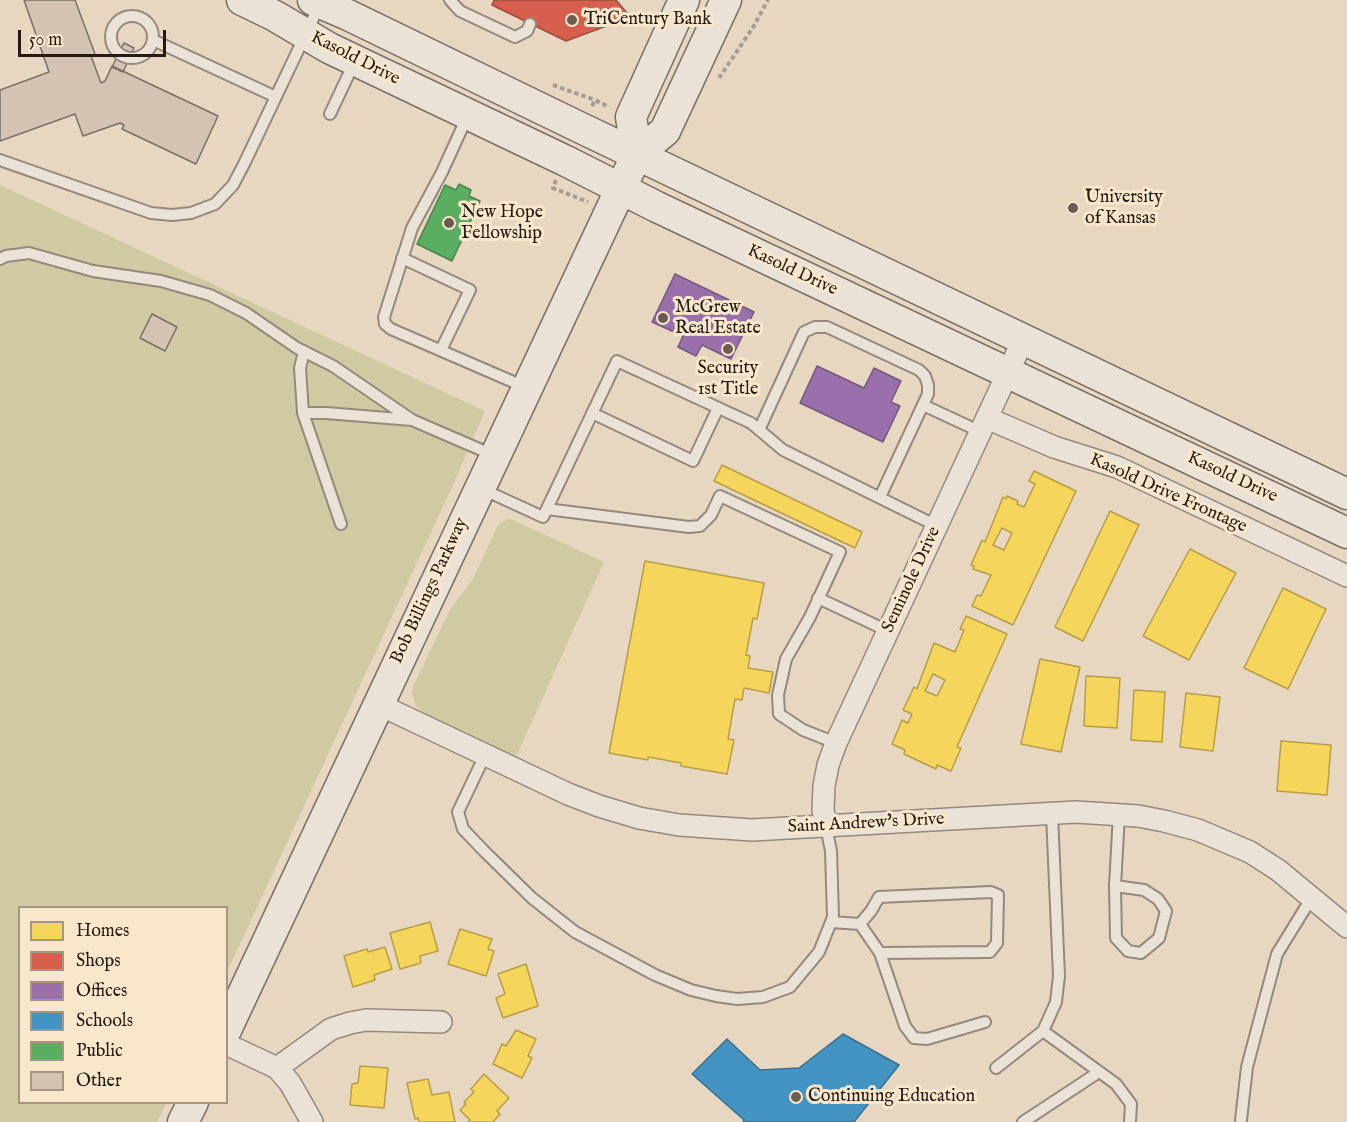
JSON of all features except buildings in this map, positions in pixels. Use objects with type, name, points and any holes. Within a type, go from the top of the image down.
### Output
[{"type":"main road","name":"Kasold Drive","points":[[242,0],[355,60],[620,189],[1347,533]]},
{"type":"main road","points":[[636,154],[631,117],[684,0]]},
{"type":"main road","name":"Bob Billings Parkway","points":[[228,1026],[636,154],[665,131],[726,0]]},
{"type":"main road","name":"Kasold Drive","points":[[318,1],[1347,494]]},
{"type":"main road","points":[[183,1122],[192,1104]]},
{"type":"street","name":"Seminole Drive","points":[[826,826],[823,810],[824,786],[836,743],[1023,340]]},
{"type":"street","name":"Kasold Drive Frontage","points":[[984,425],[1117,467],[1347,576]]},
{"type":"street","name":"Saint Andrew's Drive","points":[[378,704],[568,794],[639,818],[679,825],[752,830],[1052,814],[1119,814],[1164,821],[1225,840],[1250,852],[1278,870],[1347,927]]},
{"type":"street","points":[[277,1068],[331,1029],[350,1023],[366,1020],[441,1022]]},
{"type":"street","points":[[228,1045],[277,1068],[290,1083],[312,1122]]},
{"type":"lane","points":[[450,0],[460,11],[515,37],[527,31],[530,24]]},
{"type":"lane","points":[[0,160],[151,213],[172,215],[191,213],[215,204],[233,184],[306,34],[318,1]]},
{"type":"lane","points":[[153,40],[276,97]]},
{"type":"lane","points":[[330,114],[355,60]]},
{"type":"lane","points":[[468,115],[442,172],[412,228],[384,317],[385,324],[391,329],[526,388]]},
{"type":"lane","points":[[0,259],[29,253],[93,271],[161,281],[210,295],[246,313],[304,351],[333,366],[412,420],[494,455]]},
{"type":"lane","points":[[402,258],[470,290],[441,350]]},
{"type":"lane","points":[[759,430],[804,332],[815,327],[827,327],[919,370],[925,376],[928,394],[880,497]]},
{"type":"lane","points":[[304,351],[300,368],[303,413],[341,524]]},
{"type":"lane","points":[[479,488],[543,518],[617,360],[751,423],[783,450],[937,526]]},
{"type":"lane","points":[[923,405],[984,425]]},
{"type":"lane","points":[[592,413],[693,461],[718,408]]},
{"type":"lane","points":[[303,413],[412,420]]},
{"type":"lane","points":[[547,509],[689,527],[700,526],[711,515],[720,496],[840,552],[786,659],[778,695],[779,714],[803,730],[836,743]]},
{"type":"lane","points":[[818,598],[888,630]]},
{"type":"lane","points":[[485,755],[458,812],[464,829],[532,898],[575,932],[655,975],[691,990],[716,996],[737,999],[763,997],[790,987],[819,952],[833,917],[831,851],[826,826]]},
{"type":"lane","points":[[996,1068],[1043,1031],[1056,1002],[1059,976],[1052,814]]},
{"type":"lane","points":[[1115,886],[1144,890],[1158,899],[1166,911],[1159,938],[1141,953],[1128,951],[1116,938],[1115,886],[1119,814]]},
{"type":"lane","points":[[860,924],[879,897],[991,892],[998,895],[997,943],[990,951],[880,953]]},
{"type":"lane","points":[[1241,1120],[1247,1067],[1277,954],[1312,897]]},
{"type":"lane","points":[[832,922],[860,924]]},
{"type":"lane","points":[[860,924],[880,953],[905,1026],[914,1038],[927,1039],[985,1022]]},
{"type":"lane","points":[[1043,1031],[1116,1084],[1131,1104],[1130,1122]]},
{"type":"lane","points":[[1023,1122],[1099,1072]]},
{"type":"path","points":[[712,87],[752,29],[768,0]]},
{"type":"shaded area","points":[[0,185],[485,411],[453,485],[228,970],[228,906],[18,906],[18,1104],[166,1104],[157,1122],[0,1122]]},
{"type":"shaded area","points":[[507,519],[604,562],[516,757],[424,713],[416,706],[412,694],[413,687],[450,610],[473,579],[498,525]]},
{"type":"place","name":"TriCentury Bank","points":[[572,20]]},
{"type":"place","name":"University of Kansas","points":[[1073,208]]},
{"type":"place","name":"New Hope Fellowship","points":[[449,223]]},
{"type":"place","name":"McGrew Real Estate","points":[[663,318]]},
{"type":"place","name":"Security 1st Title","points":[[728,349]]},
{"type":"place","name":"Continuing Education","points":[[796,1097]]}]
